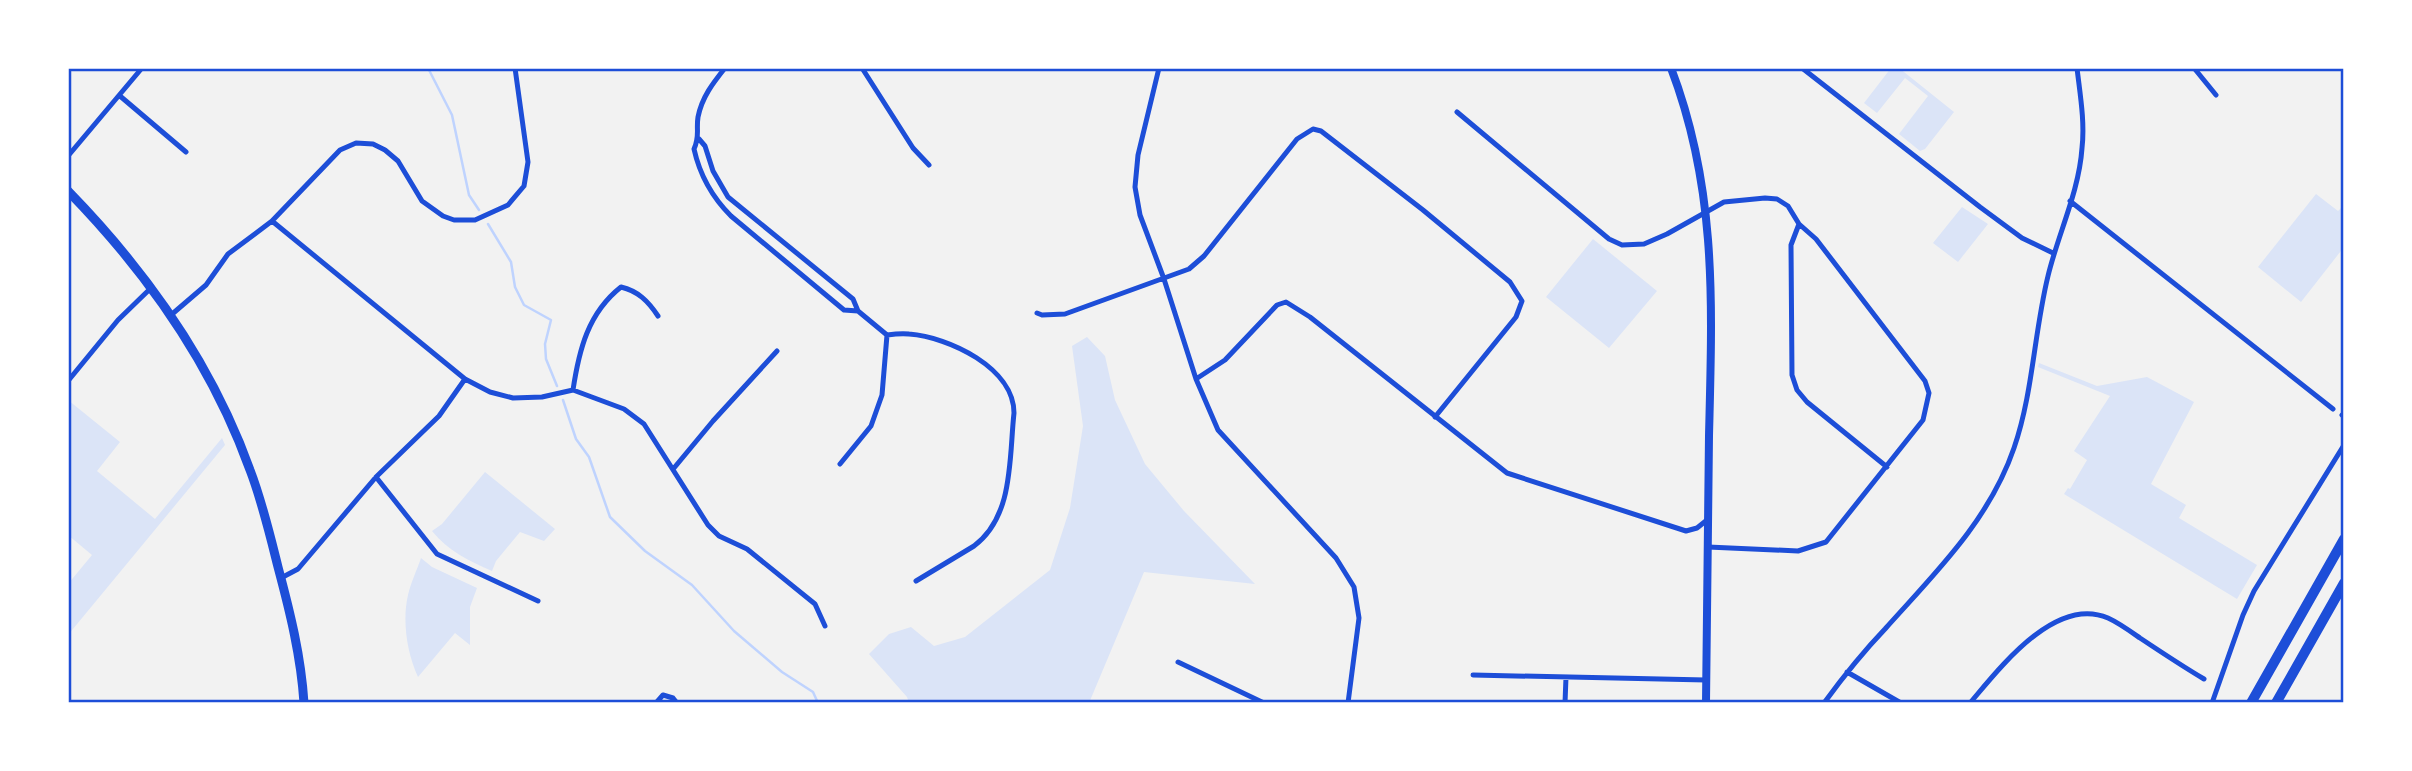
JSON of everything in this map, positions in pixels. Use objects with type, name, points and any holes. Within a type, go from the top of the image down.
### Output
[{"type":"highway","points":[[2252,703],[2344,539]]},
{"type":"highway","points":[[2276,703],[2344,583]]},
{"type":"main road","points":[[1671,68],[1693,138],[1707,213],[1711,275],[1706,703]]},
{"type":"main road","points":[[68,191],[115,241],[171,315],[211,383],[243,450],[281,578],[298,651],[304,703]]},
{"type":"street","points":[[68,156],[142,68]]},
{"type":"street","points":[[171,315],[206,285],[228,254],[272,221],[340,150],[356,143],[373,144],[385,150],[398,161],[422,201],[443,216],[454,220],[475,220],[508,205],[524,186],[528,162],[515,68]]},
{"type":"street","points":[[725,68],[706,92],[698,118],[699,139],[694,149],[706,185],[731,216],[844,310],[858,311]]},
{"type":"street","points":[[862,68],[913,148],[929,166]]},
{"type":"street","points":[[1159,68],[1138,152],[1135,187],[1140,215],[1196,379],[1218,430],[1336,558],[1354,587],[1359,618],[1348,703]]},
{"type":"street","points":[[1802,68],[1970,200],[2022,238],[2053,253]]},
{"type":"street","points":[[1824,703],[1847,672],[1959,546],[1984,509],[2013,451],[2024,415],[2044,292],[2053,253],[2076,183],[2082,149],[2077,68]]},
{"type":"street","points":[[2194,68],[2216,95]]},
{"type":"street","points":[[120,96],[186,152]]},
{"type":"street","points":[[1458,112],[1609,239],[1622,245],[1631,246],[1655,240],[1724,202],[1777,199],[1788,206],[1799,223],[1816,239],[1925,381],[1928,393],[1923,421],[1826,542],[1798,551],[1708,547]]},
{"type":"street","points":[[1037,313],[1065,314],[1189,269],[1204,256],[1297,139],[1313,129],[1321,131],[1510,282],[1522,301],[1516,317],[1435,417]]},
{"type":"street","points":[[699,139],[705,146],[713,171],[729,197],[853,299],[858,311],[887,335],[908,333],[922,336],[967,353],[1002,378],[1008,387],[1014,406],[1004,500],[996,523],[983,540],[916,581]]},
{"type":"street","points":[[2070,201],[2333,408]]},
{"type":"street","points":[[272,221],[465,379],[490,392],[513,398],[542,397],[573,390],[624,410],[644,424],[708,525],[719,536],[747,549],[815,604],[825,626]]},
{"type":"street","points":[[1799,223],[1791,245],[1792,375],[1797,390],[1807,402],[1887,467]]},
{"type":"street","points":[[68,382],[118,320],[152,287]]},
{"type":"street","points":[[573,390],[579,354],[592,321],[608,298],[621,287],[634,290],[658,316]]},
{"type":"street","points":[[1196,379],[1225,360],[1277,305],[1286,302],[1310,317],[1499,468],[1516,477],[1686,531],[1697,528],[1708,519]]},
{"type":"street","points":[[840,464],[871,426],[883,395],[887,335]]},
{"type":"street","points":[[674,468],[777,351]]},
{"type":"street","points":[[281,578],[298,569],[376,477],[439,416],[465,379]]},
{"type":"street","points":[[2212,703],[2254,592],[2344,445]]},
{"type":"street","points":[[376,477],[437,554],[538,601]]},
{"type":"street","points":[[1970,703],[2014,654],[2040,632],[2062,620],[2087,614],[2107,618],[2118,624],[2204,679]]},
{"type":"street","points":[[1178,662],[1264,703]]},
{"type":"street","points":[[1847,672],[1901,703]]},
{"type":"street","points":[[1474,675],[1706,680]]},
{"type":"street","points":[[1565,703],[1566,677]]},
{"type":"street","points":[[656,703],[663,695],[673,698],[677,703]]},
{"type":"shaded area","points":[[1891,68],[1899,68],[1954,112],[1925,149],[1920,151],[1899,134],[1928,96],[1905,78],[1877,113],[1864,103]]},
{"type":"shaded area","points":[[2316,194],[2338,211],[2344,205],[2344,247],[2301,302],[2258,267]]},
{"type":"shaded area","points":[[1962,207],[1988,224],[1958,262],[1933,243]]},
{"type":"shaded area","points":[[1593,239],[1657,291],[1609,348],[1546,297]]},
{"type":"shaded area","points":[[1087,337],[1105,356],[1115,400],[1145,464],[1184,511],[1255,584],[1144,572],[1089,703],[909,703],[907,697],[869,654],[889,634],[911,627],[934,646],[965,637],[1050,570],[1070,508],[1083,426],[1072,346]]},
{"type":"shaded area","points":[[2039,363],[2097,386],[2147,377],[2194,402],[2151,484],[2186,505],[2179,518],[2257,565],[2237,599],[2064,494],[2070,489],[2087,460],[2074,451],[2110,396],[2038,367]]},
{"type":"shaded area","points":[[68,400],[120,442],[97,471],[155,519],[222,438],[225,445],[68,635],[68,584],[92,555],[68,535]]},
{"type":"shaded area","points":[[485,472],[555,529],[544,541],[520,532],[496,561],[492,571],[452,550],[432,531],[442,524]]},
{"type":"shaded area","points":[[421,558],[432,567],[477,588],[470,607],[470,645],[455,633],[418,677],[408,647],[405,615],[409,590]]},
{"type":"waterway","points":[[428,68],[452,115],[469,195],[479,210]]},
{"type":"waterway","points":[[488,224],[511,262],[515,287],[524,305],[551,320],[545,344],[546,359],[557,386]]},
{"type":"waterway","points":[[563,400],[576,439],[589,457],[610,517],[645,551],[692,585],[734,631],[782,672],[813,692],[818,703]]}]
